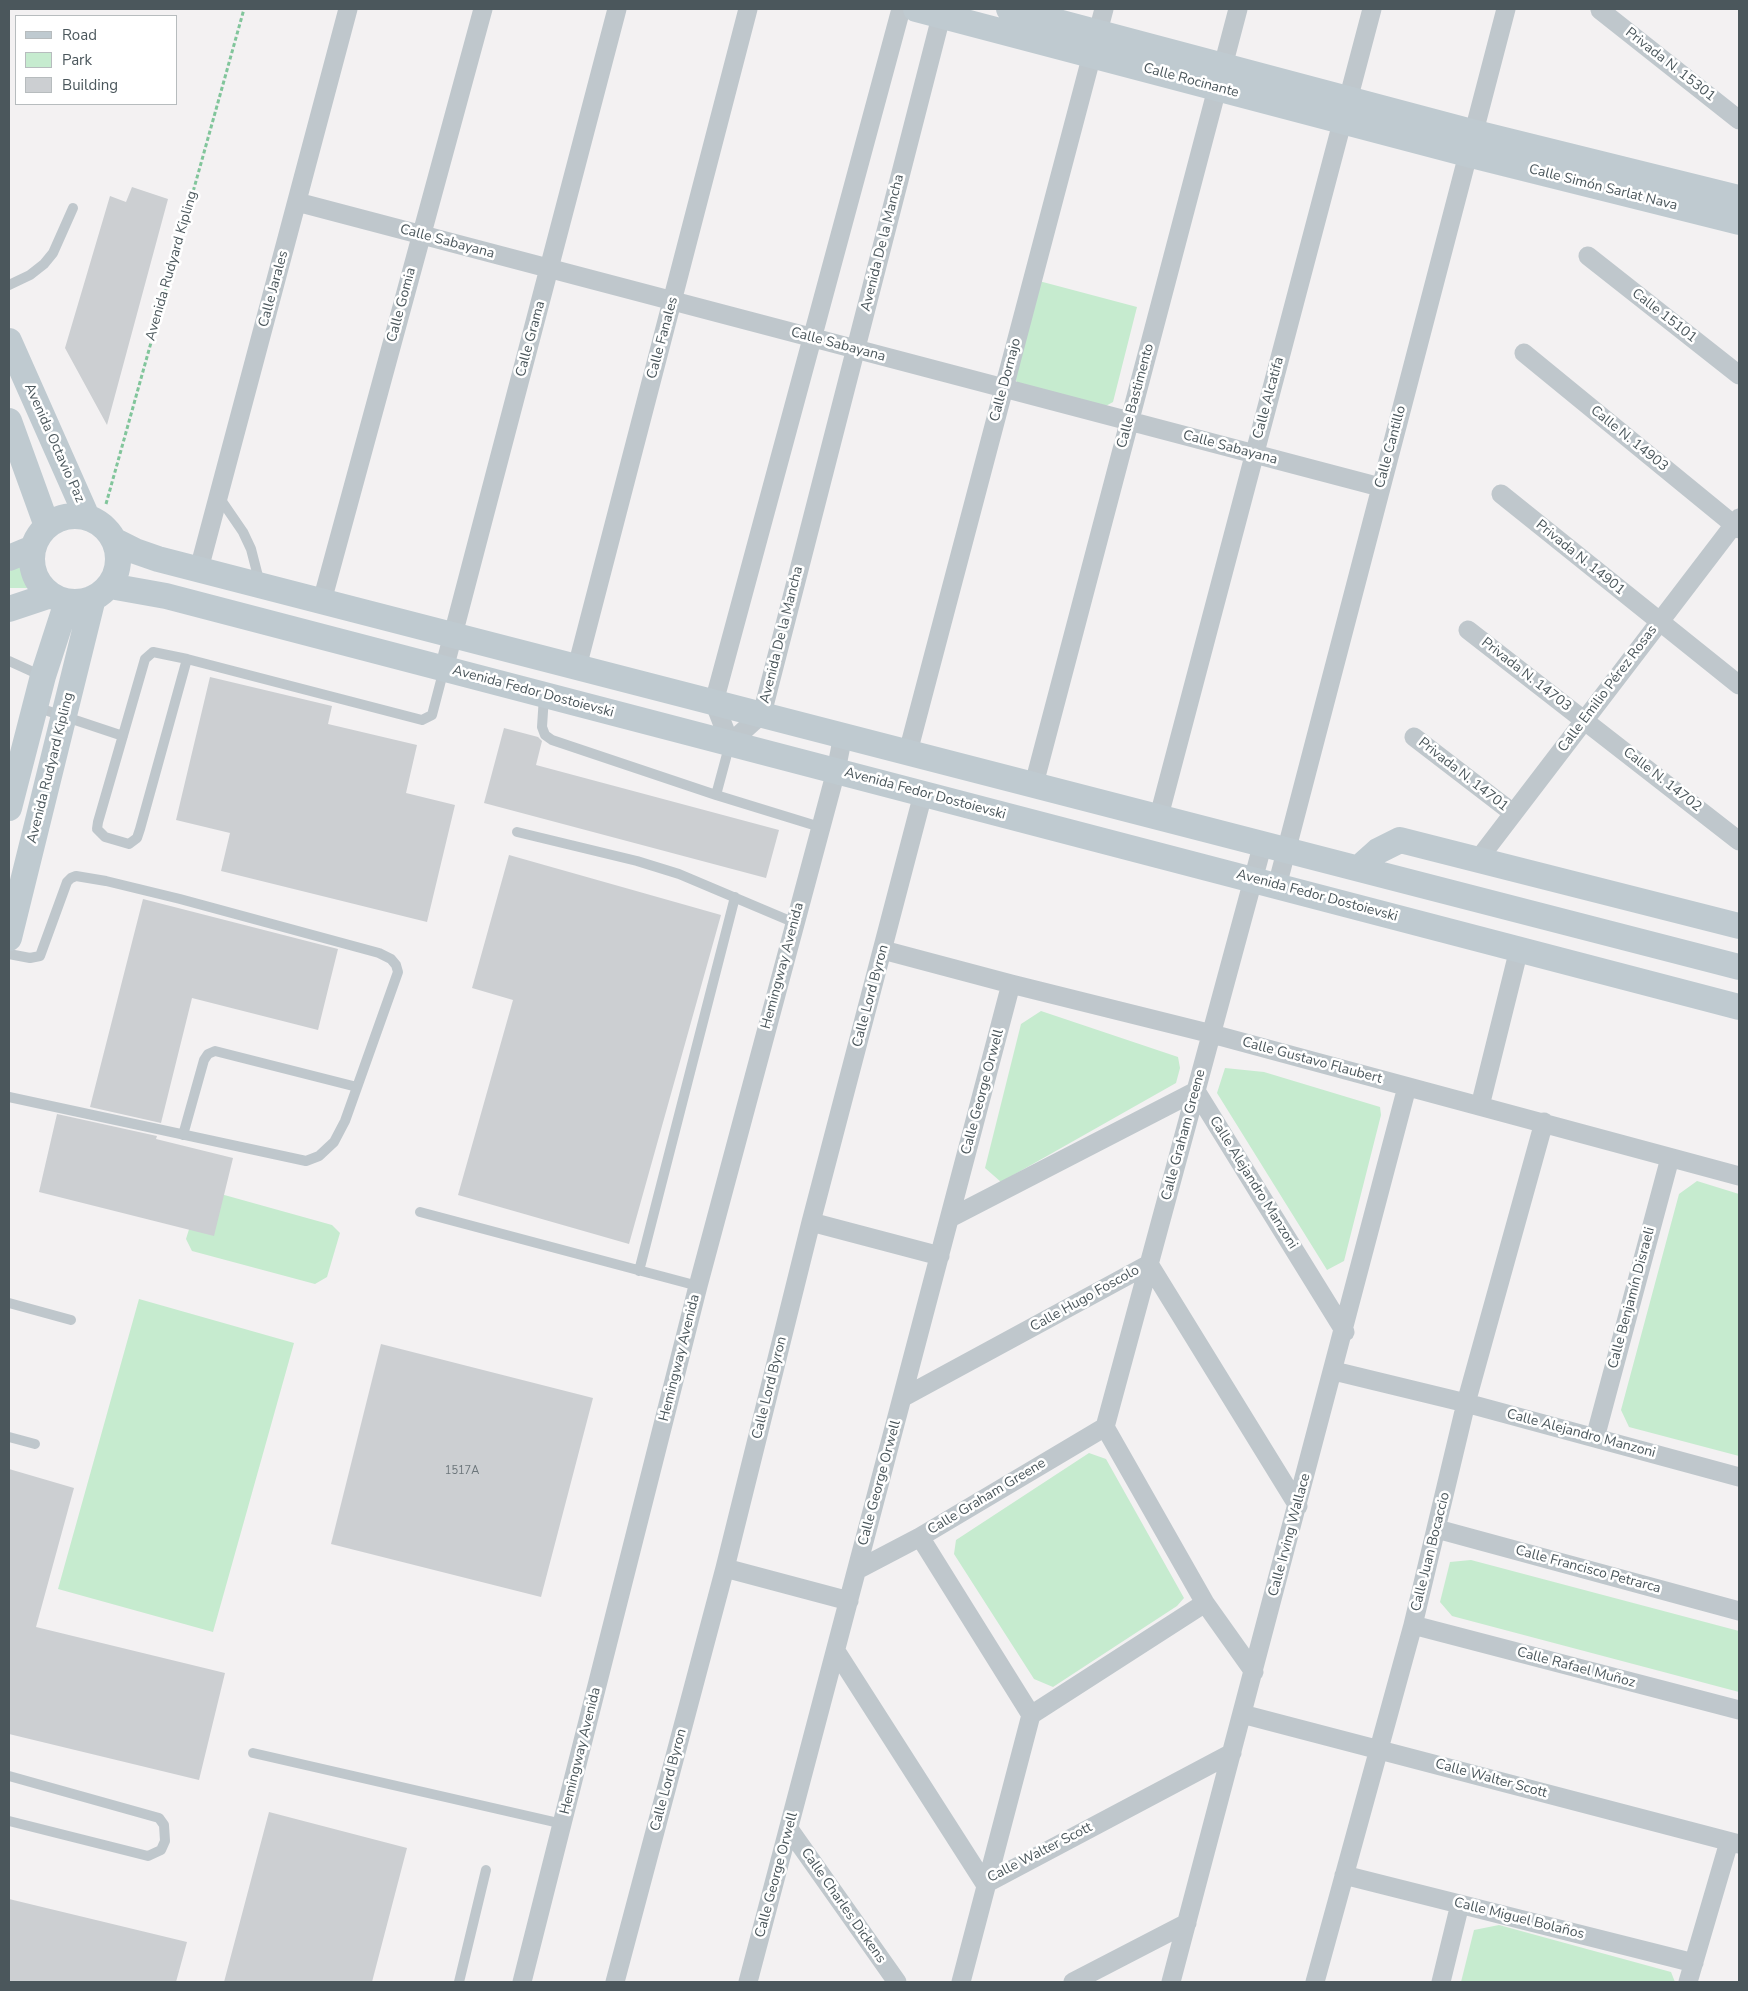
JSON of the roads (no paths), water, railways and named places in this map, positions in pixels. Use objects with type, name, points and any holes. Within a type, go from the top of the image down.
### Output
[{"type":"main road","name":"Calle Rocinante","points":[[916,9],[1098,32]]},
{"type":"main road","name":"Calle Rocinante","points":[[1010,9],[1098,32],[1220,78],[1469,143]]},
{"type":"main road","name":"Calle Simón Sarlat Nava","points":[[1469,143],[1731,198],[1739,222]]},
{"type":"main road","name":"Avenida Octavio Paz","points":[[9,341],[101,527]]},
{"type":"main road","points":[[9,420],[47,526]]},
{"type":"main road","points":[[101,527],[118,564],[101,592],[80,602],[59,598],[41,586],[34,574],[32,561],[33,548],[38,536],[47,526],[59,518],[73,515],[101,527],[136,551],[199,569],[1739,967]]},
{"type":"main road","points":[[9,558],[33,548]]},
{"type":"main road","name":"Avenida Fedor Dostoievski","points":[[101,592],[157,594],[1739,1007]]},
{"type":"main road","name":"Avenida Rudyard Kipling","points":[[9,938],[64,715],[101,592]]},
{"type":"main road","points":[[9,609],[59,598]]},
{"type":"main road","points":[[9,808],[43,676],[59,598]]},
{"type":"main road","points":[[1359,868],[1378,851],[1400,840],[1739,926]]},
{"type":"street","name":"Calle Jarales","points":[[199,569],[348,9]]},
{"type":"street","name":"Calle Gomia","points":[[322,601],[483,9]]},
{"type":"street","name":"Calle Grama","points":[[444,669],[617,9]]},
{"type":"street","name":"Calle Fanales","points":[[578,667],[748,9]]},
{"type":"street","points":[[730,743],[714,702],[901,9]]},
{"type":"street","name":"Calle Bastimento","points":[[1034,784],[1238,9]]},
{"type":"street","name":"Calle Alcatifa","points":[[1159,816],[1372,9]]},
{"type":"street","name":"Calle Cantillo","points":[[1275,846],[1380,488],[1469,143],[1506,9]]},
{"type":"street","name":"Privada N. 15301","points":[[1600,10],[1739,120]]},
{"type":"street","name":"Avenida De la Mancha","points":[[730,743],[762,714],[942,12]]},
{"type":"street","name":"Calle Dornajo","points":[[908,752],[1098,32]]},
{"type":"street","name":"Calle Sabayana","points":[[297,202],[1380,488]]},
{"type":"street","name":"Calle 15101","points":[[1588,256],[1739,375]]},
{"type":"street","name":"Calle N. 14903","points":[[1524,353],[1737,524]]},
{"type":"street","name":"Privada N. 14901","points":[[1501,494],[1739,685]]},
{"type":"street","name":"Calle Emilio Pérez Rosas","points":[[1477,860],[1737,524]]},
{"type":"street","name":"Privada N. 14703","points":[[1468,630],[1584,720]]},
{"type":"street","name":"Calle N. 14702","points":[[1584,720],[1739,841]]},
{"type":"street","name":"Hemingway Avenida","points":[[522,1982],[698,1286],[836,771],[843,735]]},
{"type":"street","name":"Privada N. 14701","points":[[1414,737],[1513,814]]},
{"type":"street","name":"Calle Lord Byron","points":[[615,1982],[725,1568],[812,1222],[924,794]]},
{"type":"street","name":"Calle Graham Greene","points":[[857,1570],[920,1537],[1105,1427],[1212,1034],[1265,883],[1275,846]]},
{"type":"street","points":[[1480,1106],[1520,949]]},
{"type":"street","name":"Calle Gustavo Flaubert","points":[[883,950],[1212,1034],[1739,1176]]},
{"type":"street","name":"Calle George Orwell","points":[[748,1982],[1011,984]]},
{"type":"street","name":"Calle Irving Wallace","points":[[1171,1982],[1334,1371],[1407,1087]]},
{"type":"street","points":[[950,1218],[1196,1091]]},
{"type":"street","name":"Calle Alejandro Manzoni","points":[[1196,1091],[1344,1332]]},
{"type":"street","name":"Calle Juan Bocaccio","points":[[1315,1982],[1413,1625],[1466,1403],[1544,1122]]},
{"type":"street","name":"Calle Benjamín Disraeli","points":[[1594,1438],[1670,1158]]},
{"type":"street","points":[[812,1222],[940,1256]]},
{"type":"street","name":"Calle Hugo Foscolo","points":[[902,1398],[1149,1264],[1298,1506]]},
{"type":"street","name":"Calle Alejandro Manzoni","points":[[1334,1371],[1466,1403],[1739,1477]]},
{"type":"street","points":[[1105,1427],[1205,1603],[1254,1672]]},
{"type":"street","name":"Calle Francisco Petrarca","points":[[1437,1529],[1739,1611]]},
{"type":"street","name":"Calle Graham Greene","points":[[920,1537],[1031,1715]]},
{"type":"street","points":[[725,1568],[849,1601]]},
{"type":"street","points":[[961,1982],[985,1884],[1031,1715],[1205,1603]]},
{"type":"street","name":"Calle Rafael Muñoz","points":[[1413,1625],[1739,1710]]},
{"type":"street","name":"Calle Walter Scott","points":[[836,1651],[985,1884],[1232,1753]]},
{"type":"street","name":"Calle Walter Scott","points":[[1242,1714],[1734,1843]]},
{"type":"street","name":"Calle Charles Dickens","points":[[789,1829],[897,1982]]},
{"type":"street","points":[[1688,1982],[1734,1843]]},
{"type":"street","name":"Calle Miguel Bolaños","points":[[1344,1875],[1694,1963]]},
{"type":"street","points":[[1441,1982],[1460,1904]]},
{"type":"street","points":[[1073,1982],[1187,1923]]},
{"type":"lane","points":[[9,284],[30,275],[44,264],[53,253],[73,208]]},
{"type":"lane","points":[[219,497],[243,532],[260,585]]},
{"type":"lane","points":[[187,660],[137,838],[130,844],[105,836],[98,829],[145,659],[152,652],[187,660],[422,720],[432,715],[444,669]]},
{"type":"lane","points":[[9,661],[43,676]]},
{"type":"lane","points":[[544,695],[542,727],[545,735],[552,740],[716,795],[820,827]]},
{"type":"lane","points":[[35,707],[123,736]]},
{"type":"lane","points":[[716,795],[730,743]]},
{"type":"lane","points":[[517,832],[637,860],[704,883],[795,923]]},
{"type":"lane","points":[[9,954],[30,958],[40,956],[68,882],[70,878],[76,876],[106,881],[180,899],[379,953],[391,959],[396,965],[398,972],[345,1121],[334,1142],[319,1156],[306,1162],[9,1097]]},
{"type":"lane","points":[[639,1270],[735,897]]},
{"type":"lane","points":[[183,1135],[204,1060],[208,1054],[215,1051],[358,1086]]},
{"type":"lane","points":[[420,1212],[698,1286]]},
{"type":"lane","points":[[9,1303],[71,1320]]},
{"type":"lane","points":[[9,1437],[35,1444]]},
{"type":"lane","points":[[253,1753],[563,1824]]},
{"type":"lane","points":[[9,1776],[159,1818],[164,1825],[165,1841],[161,1850],[148,1856],[9,1821]]},
{"type":"lane","points":[[458,1982],[486,1870]]}]
